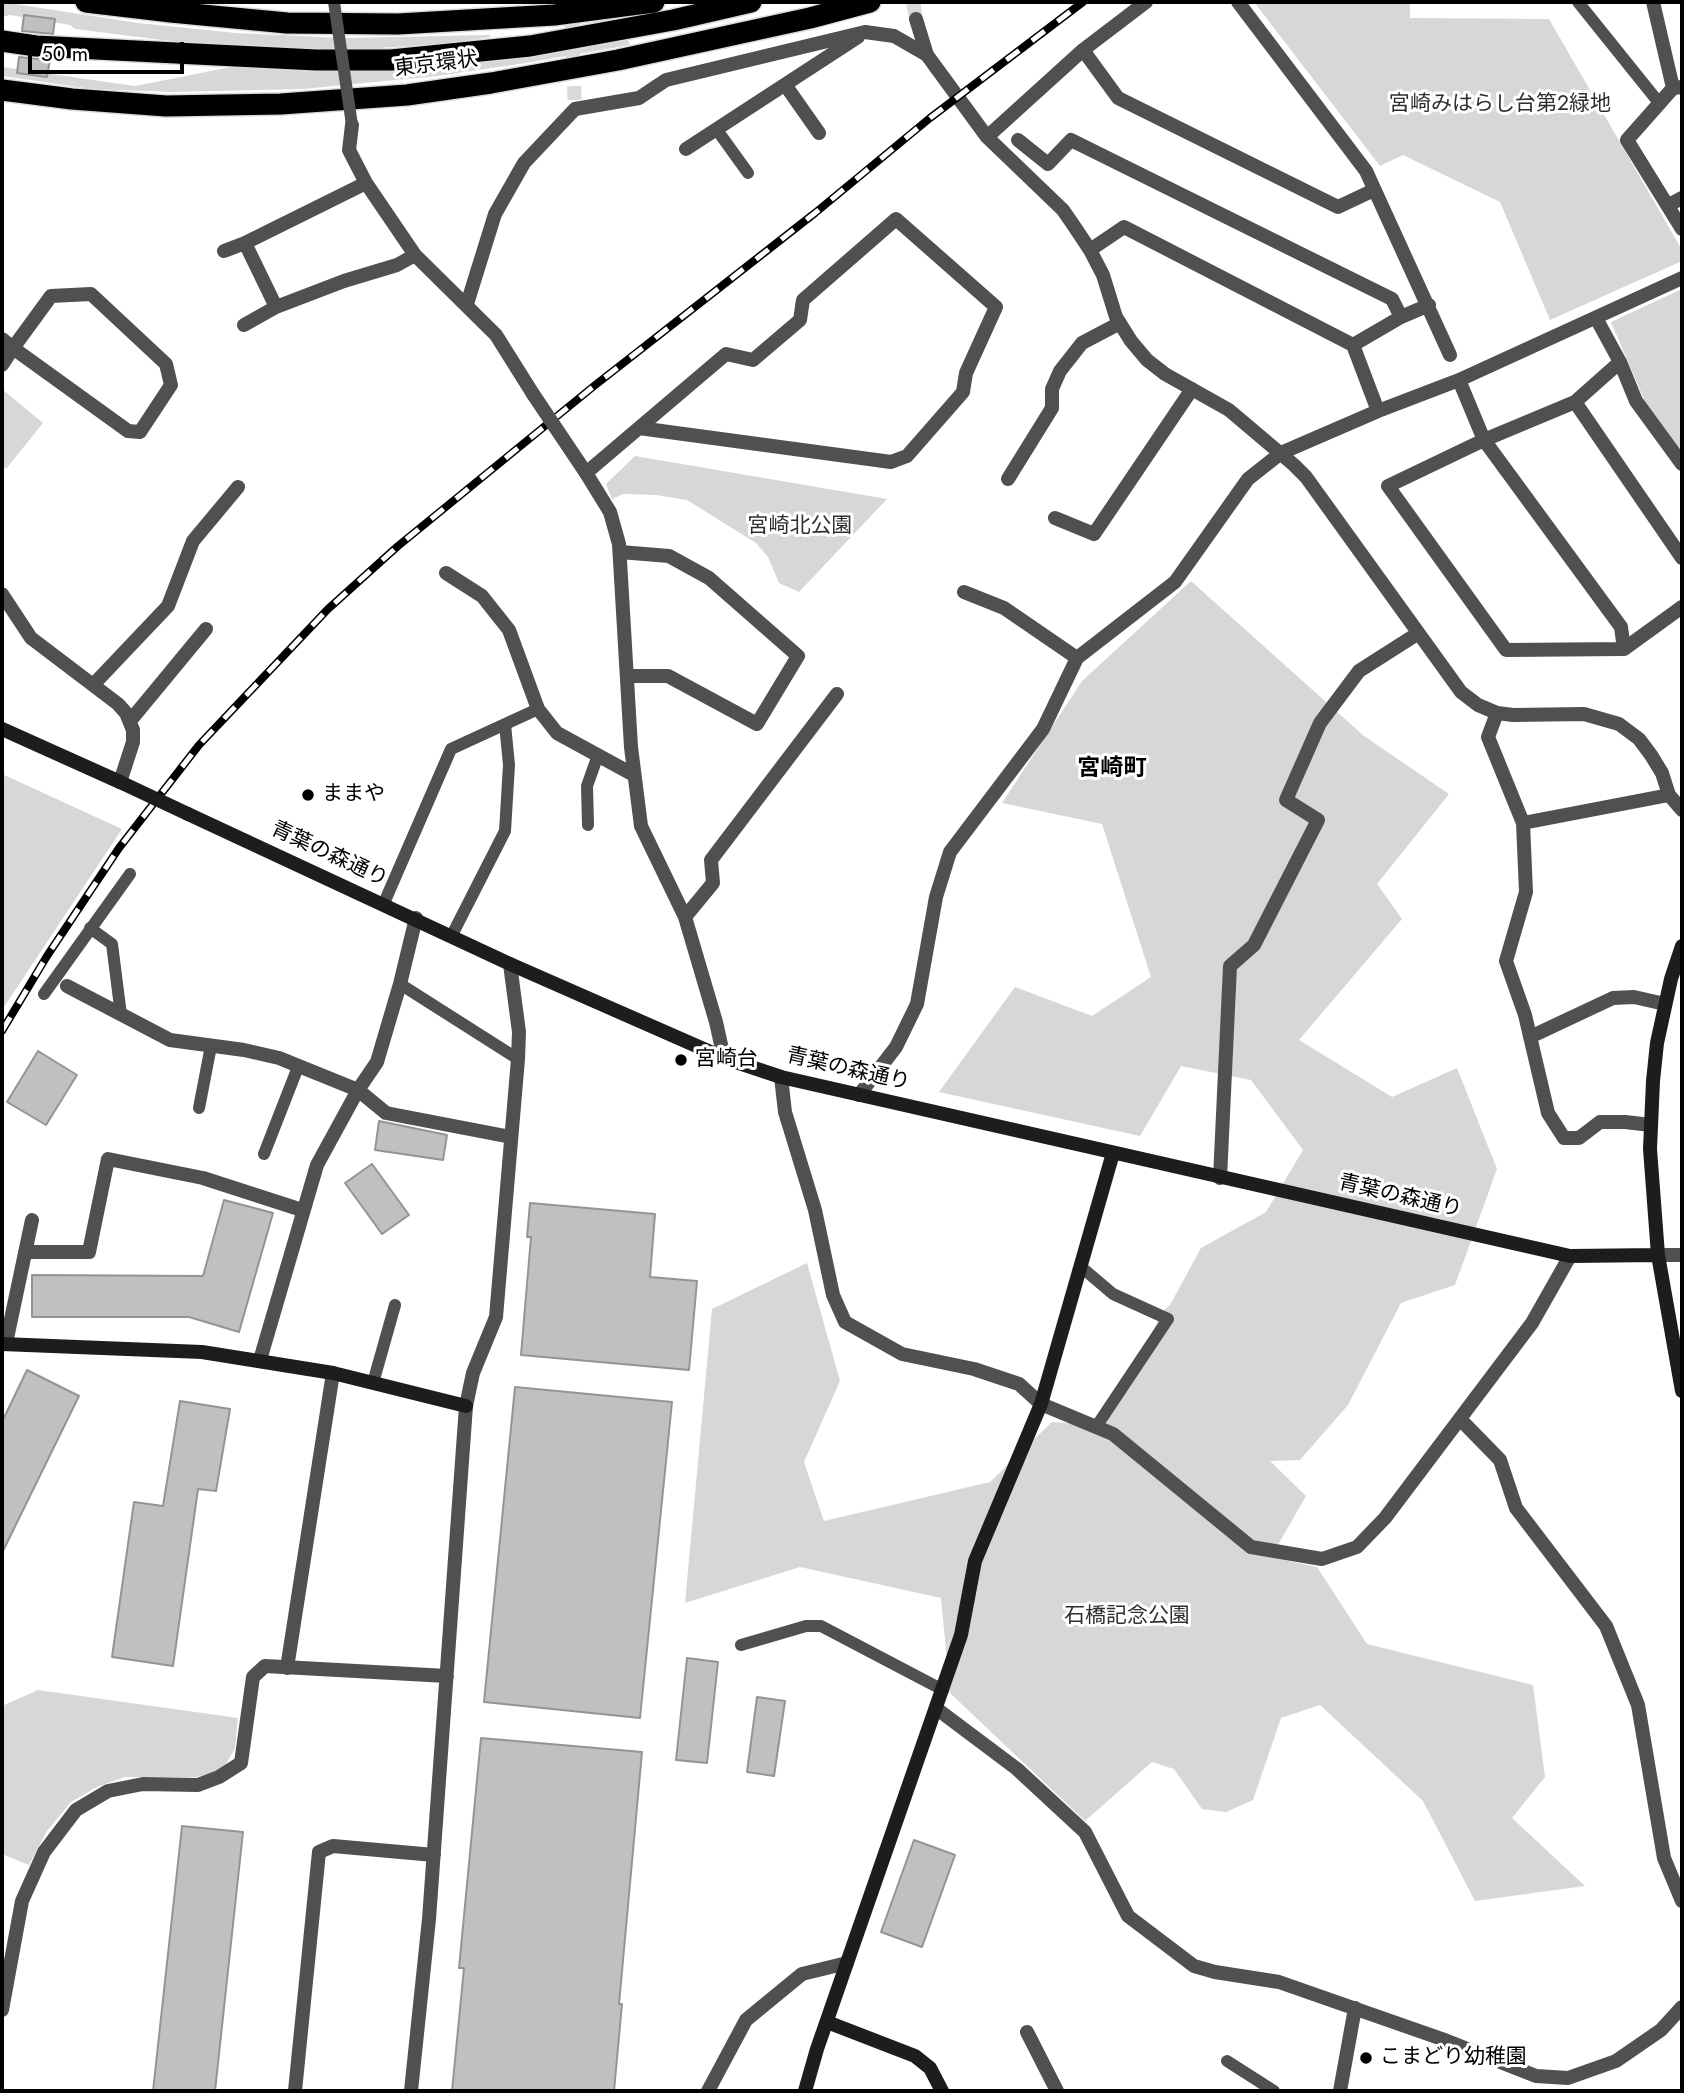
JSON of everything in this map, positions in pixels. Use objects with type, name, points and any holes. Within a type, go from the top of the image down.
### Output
[{"type":"highway","points":[[86,2],[287,23],[398,24],[554,15],[654,2]]},
{"type":"highway","points":[[2,41],[36,46],[303,60],[391,60],[530,46],[673,20],[751,2]]},
{"type":"highway","name":"東京環状","points":[[2,90],[72,99],[166,106],[281,104],[407,94],[491,83],[618,60],[870,2]]},
{"type":"street","points":[[987,137],[1083,50],[1146,2]]},
{"type":"street","points":[[1238,2],[1366,170],[1450,355]]},
{"type":"street","points":[[1653,2],[1677,88],[1627,140],[1676,202],[1682,229]]},
{"type":"street","points":[[916,19],[927,55],[987,137],[1063,210],[1090,250],[1103,275],[1120,323],[1131,341],[1147,360],[1229,410],[1282,453],[1306,477],[1461,692],[1478,705],[1497,713],[1584,714],[1619,724],[1639,739],[1651,755],[1662,773],[1669,795],[1682,810]]},
{"type":"street","points":[[467,304],[495,214],[524,163],[575,109],[639,98],[666,80],[865,32],[894,36],[927,55]]},
{"type":"street","points":[[686,149],[865,32]]},
{"type":"street","points":[[1083,50],[1118,98],[1338,207],[1374,190]]},
{"type":"street","points":[[786,86],[819,133]]},
{"type":"street","points":[[352,125],[349,150],[366,183],[415,255],[496,335],[610,512],[620,552],[631,747],[641,826],[685,917],[724,1058]]},
{"type":"street","points":[[1018,140],[1048,164],[1071,140],[1392,299],[1401,317]]},
{"type":"street","points":[[224,251],[366,183]]},
{"type":"street","points":[[586,473],[639,428],[726,355],[753,360],[800,320],[803,300],[896,219],[996,307],[966,373],[963,392],[907,456],[899,459],[891,461],[639,428]]},
{"type":"street","points":[[1090,250],[1124,227],[1353,345],[1378,411]]},
{"type":"street","points":[[245,243],[276,307]]},
{"type":"street","points":[[244,325],[276,307],[344,281],[397,265],[415,255]]},
{"type":"street","points":[[859,1095],[896,1047],[917,1004],[936,897],[950,852],[1043,729],[1077,658],[1175,582],[1248,479],[1282,453],[1378,411],[1460,380],[1682,278]]},
{"type":"street","points":[[2,365],[8,344],[51,296],[91,294],[166,364],[172,385],[140,432],[128,431],[8,344]]},
{"type":"street","points":[[1353,345],[1401,317],[1429,305]]},
{"type":"street","points":[[1596,318],[1620,362],[1636,401],[1682,464]]},
{"type":"street","points":[[1008,479],[1052,408],[1052,389],[1060,371],[1082,343],[1120,323]]},
{"type":"street","points":[[1620,362],[1575,402],[1484,440],[1388,486],[1506,650],[1624,649],[1682,607]]},
{"type":"street","points":[[1460,380],[1484,440],[1621,627],[1624,649]]},
{"type":"street","points":[[1055,518],[1094,534],[1192,389]]},
{"type":"street","points":[[1575,402],[1682,558]]},
{"type":"street","points":[[93,685],[168,606],[192,541],[238,487]]},
{"type":"street","points":[[620,552],[669,556],[709,578],[798,656],[757,724],[668,676],[627,676]]},
{"type":"street","points":[[446,573],[482,596],[509,630],[538,709],[557,733],[635,775]]},
{"type":"street","points":[[964,592],[1004,608],[1077,658]]},
{"type":"street","points":[[2,594],[31,638],[118,704],[130,721],[133,742],[120,782]]},
{"type":"street","points":[[130,721],[206,629]]},
{"type":"street","points":[[1220,1178],[1230,965],[1254,945],[1318,820],[1286,800],[1320,723],[1359,671],[1418,634]]},
{"type":"street","points":[[685,917],[713,883],[711,860],[837,694]]},
{"type":"street","points":[[1497,713],[1488,737],[1522,823],[1526,892],[1506,961],[1530,1037],[1548,1113],[1564,1138],[1579,1138],[1600,1122],[1651,1125]]},
{"type":"street","name":"青葉の森通り","points":[[2,729],[384,903],[510,964],[724,1058],[781,1077],[1570,1256],[1658,1255]]},
{"type":"street","points":[[1522,823],[1669,795]]},
{"type":"street","points":[[260,1360],[317,1165],[358,1090],[377,1062],[416,918]]},
{"type":"street","points":[[1682,946],[1657,1043],[1651,1125],[1651,1175],[1658,1255],[1682,1391]]},
{"type":"street","points":[[411,2091],[434,1855],[466,1406],[473,1373],[496,1317],[518,1059],[519,1032],[510,964]]},
{"type":"street","points":[[67,986],[170,1040],[279,1058],[358,1090],[386,1114],[511,1137]]},
{"type":"street","points":[[1530,1037],[1613,998],[1634,997],[1665,1004]]},
{"type":"street","points":[[781,1077],[785,1112],[816,1210],[833,1295],[845,1322],[902,1354],[974,1369],[1018,1384],[1041,1404],[1114,1434],[1251,1548],[1322,1559],[1357,1547],[1385,1518],[1532,1323],[1570,1256]]},
{"type":"street","points":[[805,2091],[817,2049],[961,1635],[975,1561],[1041,1404],[1113,1153]]},
{"type":"street","points":[[25,1252],[89,1252],[108,1159],[204,1178],[302,1210]]},
{"type":"street","points":[[32,1220],[4,1344],[202,1352],[333,1373],[466,1406]]},
{"type":"street","points":[[1658,1255],[1682,1255]]},
{"type":"street","points":[[287,1668],[333,1373]]},
{"type":"street","points":[[1460,1419],[1500,1460],[1516,1508],[1605,1626],[1638,1705],[1664,1858],[1682,1901]]},
{"type":"street","points":[[2,2010],[22,1901],[44,1852],[76,1810],[108,1791],[143,1784],[198,1785],[219,1777],[241,1763],[253,1677],[265,1666],[447,1676]]},
{"type":"street","points":[[937,1709],[1017,1769],[1085,1832],[1128,1916],[1194,1966],[1279,1982],[1442,2039],[1536,2076],[1568,2085],[1616,2061],[1661,2030],[1682,2007]]},
{"type":"street","points":[[295,2091],[319,1852],[333,1846],[434,1855]]},
{"type":"street","points":[[708,2091],[746,2020],[802,1974],[847,1963]]},
{"type":"street","points":[[1340,2091],[1355,2008]]},
{"type":"street","points":[[827,2022],[915,2056],[930,2068],[942,2091]]},
{"type":"street","points":[[1027,2032],[1057,2091]]},
{"type":"lane","points":[[334,2],[352,125]]},
{"type":"lane","points":[[1578,2],[1660,104]]},
{"type":"lane","points":[[716,130],[748,173]]},
{"type":"lane","points":[[384,903],[451,749],[538,709]]},
{"type":"lane","points":[[452,935],[505,831],[509,765],[505,724]]},
{"type":"lane","points":[[589,825],[587,786],[598,755]]},
{"type":"lane","points":[[44,994],[130,874]]},
{"type":"lane","points":[[90,928],[112,944],[121,1015]]},
{"type":"lane","points":[[400,984],[518,1059]]},
{"type":"lane","points":[[199,1108],[211,1046]]},
{"type":"lane","points":[[264,1154],[298,1067]]},
{"type":"lane","points":[[1080,1266],[1113,1294],[1168,1319],[1096,1427]]},
{"type":"lane","points":[[373,1383],[395,1305]]},
{"type":"lane","points":[[741,1645],[806,1626],[821,1626],[943,1690]]},
{"type":"lane","points":[[1227,2061],[1274,2091]]},
{"type":"green space","points":[[2,2],[138,23],[236,33],[343,38],[491,37],[440,44],[363,49],[250,48],[75,29],[70,25],[10,15],[2,17]]},
{"type":"green space","name":"宮崎みはらし台第2緑地","points":[[1254,2],[1410,2],[1410,18],[1549,19],[1682,250],[1682,261],[1550,320],[1500,202],[1403,155],[1380,166]]},
{"type":"green space","points":[[627,37],[630,45],[526,63],[437,76],[303,89],[172,92],[92,89],[2,76],[2,67],[135,86],[231,67],[349,68],[577,47],[578,50]]},
{"type":"green space","points":[[1682,289],[1682,455],[1646,404],[1611,322]]},
{"type":"green space","points":[[2,389],[43,423],[6,469],[2,466]]},
{"type":"green space","name":"宮崎北公園","points":[[635,456],[887,499],[799,592],[779,583],[768,557],[756,543],[687,500],[623,494],[612,499],[606,484]]},
{"type":"green space","name":"石橋記念公園","points":[[1191,581],[1364,736],[1449,794],[1377,884],[1402,919],[1299,1040],[1392,1097],[1457,1068],[1497,1169],[1455,1285],[1401,1303],[1348,1405],[1300,1460],[1270,1461],[1306,1496],[1271,1557],[1317,1567],[1367,1644],[1533,1685],[1545,1777],[1512,1818],[1585,1886],[1475,1901],[1423,1801],[1320,1705],[1281,1718],[1253,1800],[1226,1812],[1202,1809],[1174,1769],[1152,1762],[1085,1821],[950,1693],[941,1598],[800,1567],[685,1603],[712,1309],[807,1263],[840,1381],[804,1462],[824,1521],[990,1482],[1052,1422],[1105,1425],[1163,1311],[1170,1305],[1201,1248],[1266,1212],[1303,1150],[1251,1080],[1181,1066],[1140,1136],[939,1092],[1015,987],[1092,1016],[1151,977],[1102,824],[1002,803],[1082,681]]},
{"type":"green space","points":[[2,774],[122,829],[2,1010]]},
{"type":"green space","points":[[38,1690],[238,1718],[235,1748],[226,1764],[213,1773],[197,1777],[125,1777],[97,1787],[71,1802],[47,1831],[29,1865],[2,1854],[2,1706]]},
{"type":"building","points":[[24,15],[55,19],[53,34],[22,31]]},
{"type":"building","points":[[19,57],[50,60],[47,77],[17,73]]},
{"type":"building","points":[[38,1051],[77,1075],[46,1125],[7,1102]]},
{"type":"building","points":[[379,1121],[447,1135],[443,1160],[375,1150]]},
{"type":"building","points":[[372,1164],[409,1215],[382,1234],[345,1183]]},
{"type":"building","points":[[224,1200],[273,1213],[239,1332],[189,1317],[32,1317],[32,1275],[203,1276]]},
{"type":"building","points":[[530,1203],[655,1214],[650,1277],[697,1281],[689,1370],[521,1355],[531,1237],[527,1237]]},
{"type":"building","points":[[27,1370],[79,1396],[2,1553],[2,1422]]},
{"type":"building","points":[[515,1387],[672,1402],[640,1718],[484,1702]]},
{"type":"building","points":[[180,1401],[230,1409],[216,1491],[198,1489],[173,1666],[112,1657],[134,1502],[163,1506]]},
{"type":"building","points":[[687,1658],[718,1662],[707,1763],[676,1760]]},
{"type":"building","points":[[757,1697],[785,1701],[774,1776],[747,1772]]},
{"type":"building","points":[[481,1738],[642,1752],[619,2004],[622,2004],[614,2091],[452,2091],[464,1968],[459,1968]]},
{"type":"building","points":[[182,1826],[243,1832],[215,2091],[153,2091]]},
{"type":"building","points":[[914,1840],[955,1855],[922,1947],[881,1932]]},
{"type":"tunnel","points":[[571,2],[575,109]]},
{"type":"tunnel","points":[[913,2],[916,19]]},
{"type":"railway","points":[[2,1031],[47,956],[119,848],[199,745],[328,609],[398,546],[594,386],[815,213],[930,118],[1083,2]]},
{"type":"place","name":"ままや","points":[[308,795]]},
{"type":"place","name":"宮崎台","points":[[681,1060]]},
{"type":"place","name":"こまどり幼稚園","points":[[1366,2058]]},
{"type":"district","name":"宮崎町","points":[[1112,769]]}]
